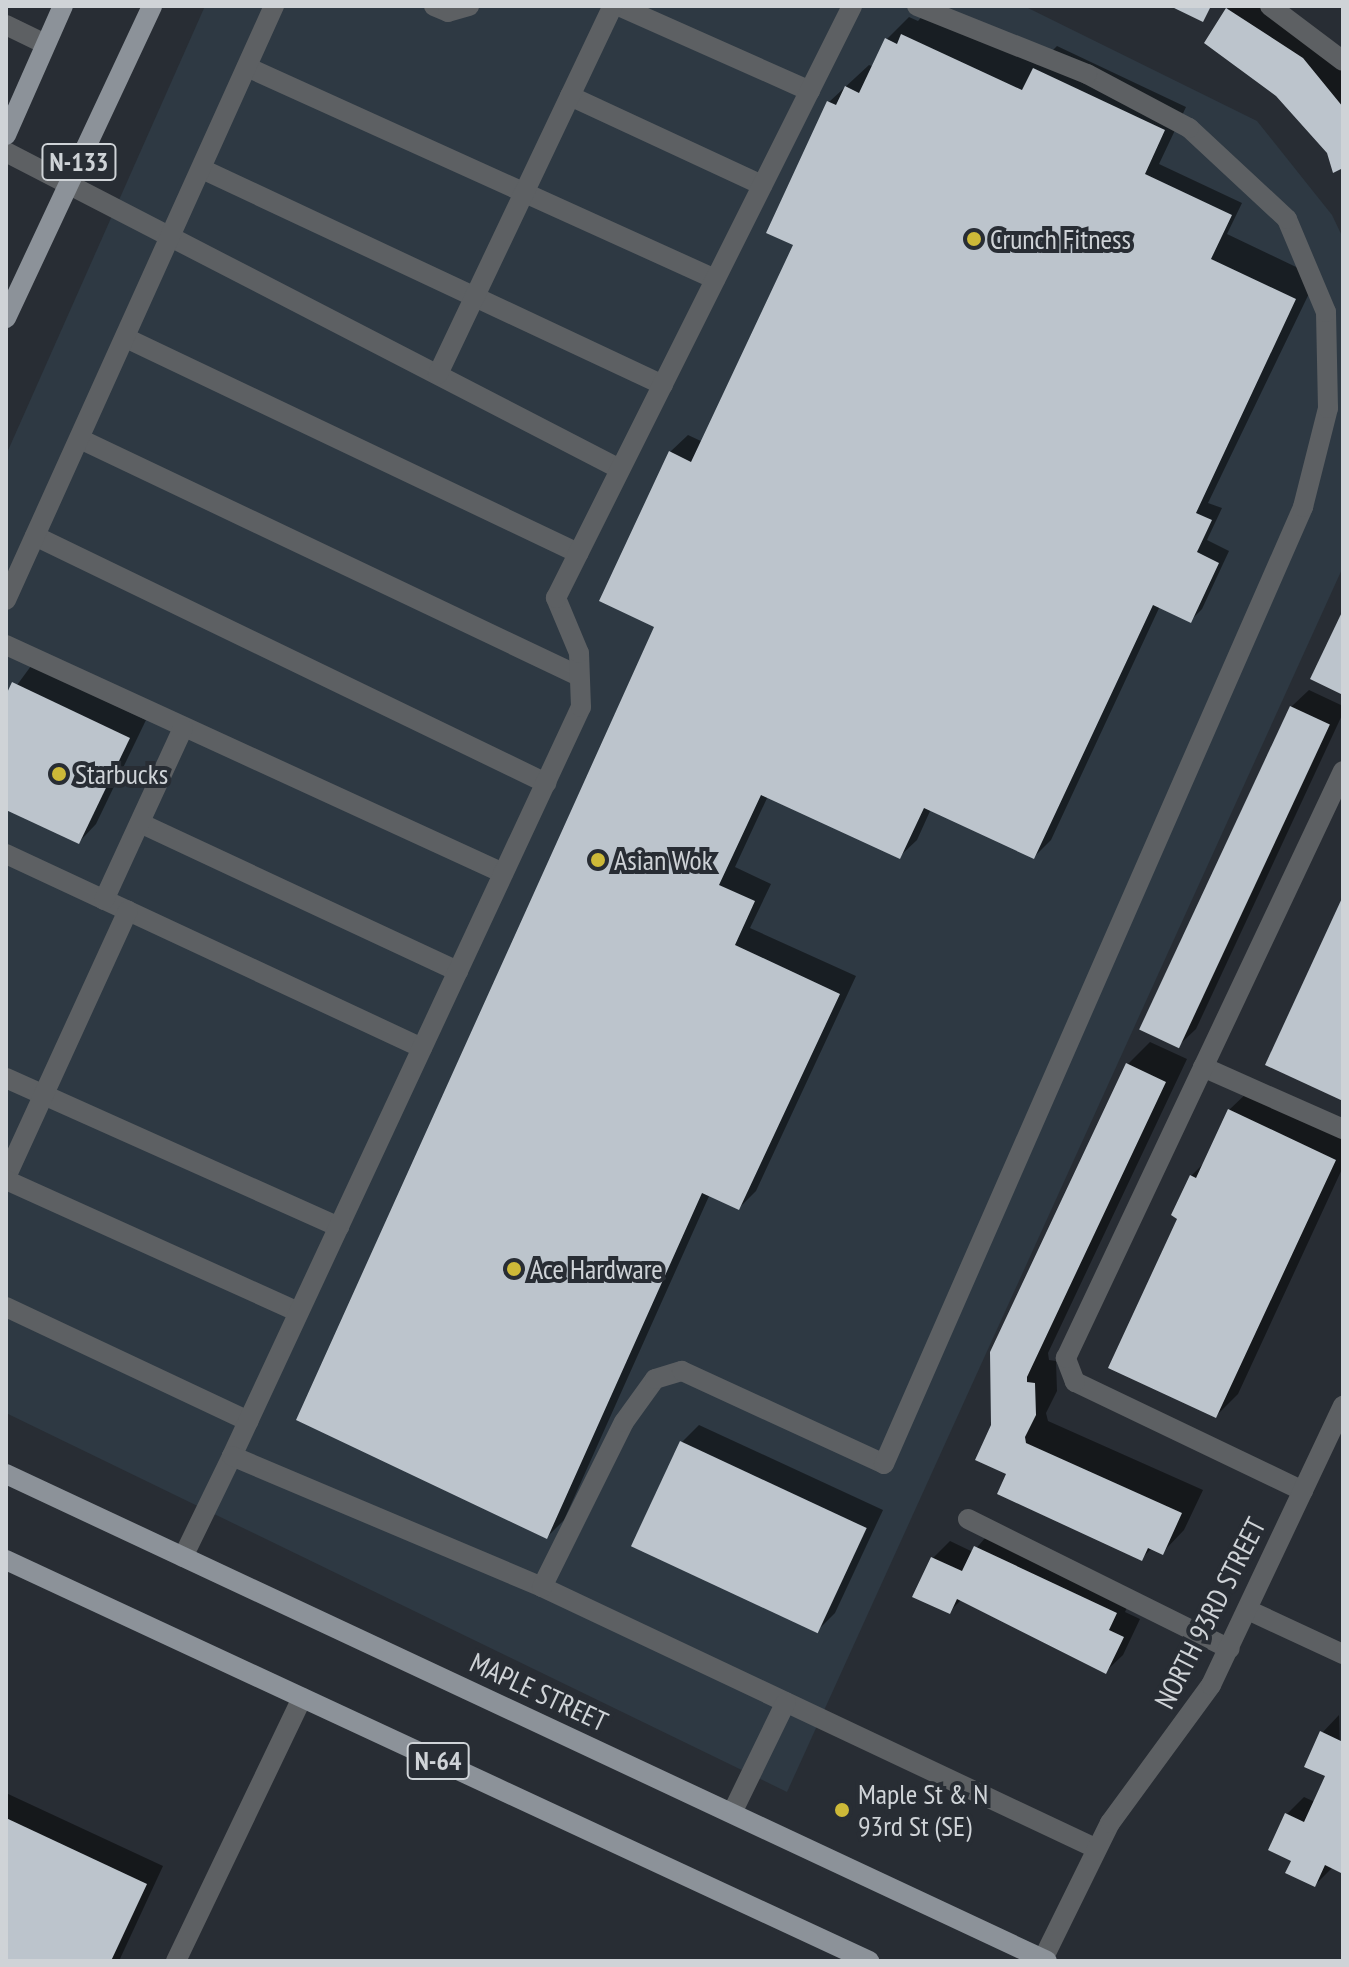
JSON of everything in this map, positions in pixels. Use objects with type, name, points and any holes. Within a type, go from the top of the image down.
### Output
[{"type":"main road","name":"N-133","points":[[6,135],[63,6]]},
{"type":"main road","name":"N-133","points":[[6,318],[152,6]]},
{"type":"main road","name":"MAPLE STREET","points":[[6,1474],[1044,1960]]},
{"type":"main road","name":"N-64","points":[[6,1560],[869,1961]]},
{"type":"street","points":[[6,600],[173,236],[274,6]]},
{"type":"street","points":[[434,6],[448,12],[469,6]]},
{"type":"street","points":[[438,374],[616,6],[810,91]]},
{"type":"street","points":[[183,1557],[581,707],[579,653],[556,598],[852,6]]},
{"type":"street","points":[[542,1587],[624,1422],[655,1379],[682,1371],[884,1464],[1303,507],[1328,408],[1326,312],[1287,219],[1189,128],[1087,74],[917,6]]},
{"type":"street","points":[[1270,6],[1343,61]]},
{"type":"street","points":[[6,25],[45,44]]},
{"type":"street","points":[[247,67],[715,279]]},
{"type":"street","points":[[570,96],[762,185]]},
{"type":"street","points":[[6,152],[70,182],[620,469]]},
{"type":"street","points":[[202,169],[477,294],[663,385]]},
{"type":"street","points":[[126,338],[578,553]]},
{"type":"street","points":[[80,439],[579,676]]},
{"type":"street","points":[[35,536],[546,783]]},
{"type":"street","points":[[6,645],[503,873]]},
{"type":"street","points":[[104,900],[183,728]]},
{"type":"street","points":[[1303,1491],[1075,1382],[1066,1358],[1343,771]]},
{"type":"street","points":[[140,823],[458,971]]},
{"type":"street","points":[[6,854],[422,1048]]},
{"type":"street","points":[[128,911],[6,1178],[299,1312]]},
{"type":"street","points":[[1203,1067],[1343,1129]]},
{"type":"street","points":[[6,1078],[339,1227]]},
{"type":"street","points":[[6,1307],[248,1421]]},
{"type":"street","name":"NORTH 93RD STREET","points":[[1044,1960],[1095,1848],[1195,1711],[1230,1649],[1343,1406]]},
{"type":"street","points":[[232,1456],[542,1587],[1095,1848]]},
{"type":"street","points":[[968,1519],[1230,1649]]},
{"type":"street","points":[[1248,1610],[1343,1654]]},
{"type":"street","points":[[176,1961],[302,1698]]},
{"type":"street","points":[[732,1813],[786,1702]]},
{"type":"shaded area","points":[[205,6],[1024,6],[1257,121],[1332,215],[1343,238],[1343,567],[787,1792],[6,1413],[6,455]]},
{"type":"building","points":[[1170,6],[1211,6],[1203,22]]},
{"type":"building","points":[[1226,8],[1303,58],[1343,107],[1343,168],[1333,173],[1327,153],[1276,96],[1204,43]]},
{"type":"building","points":[[901,34],[1022,90],[1033,68],[1165,130],[1145,174],[1232,215],[1211,259],[1296,299],[1196,513],[1212,520],[1197,552],[1219,563],[1191,623],[1153,605],[1034,859],[924,808],[900,859],[761,795],[719,885],[755,901],[735,945],[840,994],[739,1210],[702,1193],[547,1539],[296,1420],[654,627],[599,601],[669,451],[691,462],[793,245],[766,233],[827,101],[836,105],[845,86],[859,93],[885,38],[897,44]]},
{"type":"building","points":[[1343,610],[1343,695],[1310,679]]},
{"type":"building","name":"Starbucks","points":[[12,682],[130,738],[79,844],[6,810],[6,695]]},
{"type":"building","points":[[1290,706],[1330,725],[1179,1048],[1139,1030]]},
{"type":"building","points":[[1343,896],[1343,1101],[1265,1065]]},
{"type":"building","points":[[1126,1063],[1166,1082],[1027,1377],[1027,1382],[1035,1383],[1036,1415],[1025,1437],[1026,1443],[1182,1513],[1163,1555],[1148,1548],[1142,1561],[997,1494],[1006,1474],[975,1460],[991,1425],[990,1352]]},
{"type":"building","points":[[1228,1109],[1336,1160],[1216,1418],[1108,1368],[1177,1219],[1171,1215],[1190,1175],[1196,1178]]},
{"type":"building","points":[[680,1441],[867,1528],[818,1633],[631,1546]]},
{"type":"building","points":[[974,1546],[1117,1613],[1109,1630],[1124,1637],[1106,1674],[957,1599],[950,1614],[912,1597],[931,1557],[962,1571]]},
{"type":"building","points":[[1320,1731],[1343,1742],[1343,1874],[1325,1865],[1315,1887],[1285,1873],[1291,1861],[1268,1850],[1285,1813],[1304,1822],[1325,1776],[1304,1767]]},
{"type":"building","points":[[6,1818],[147,1884],[111,1961],[6,1961]]},
{"type":"place","name":"Crunch Fitness","points":[[974,239]]},
{"type":"place","name":"Starbucks","points":[[59,774]]},
{"type":"place","name":"Asian Wok","points":[[598,860]]},
{"type":"place","name":"Ace Hardware","points":[[514,1269]]},
{"type":"place","name":"Maple St & N 93rd St (SE)","points":[[842,1810]]}]
